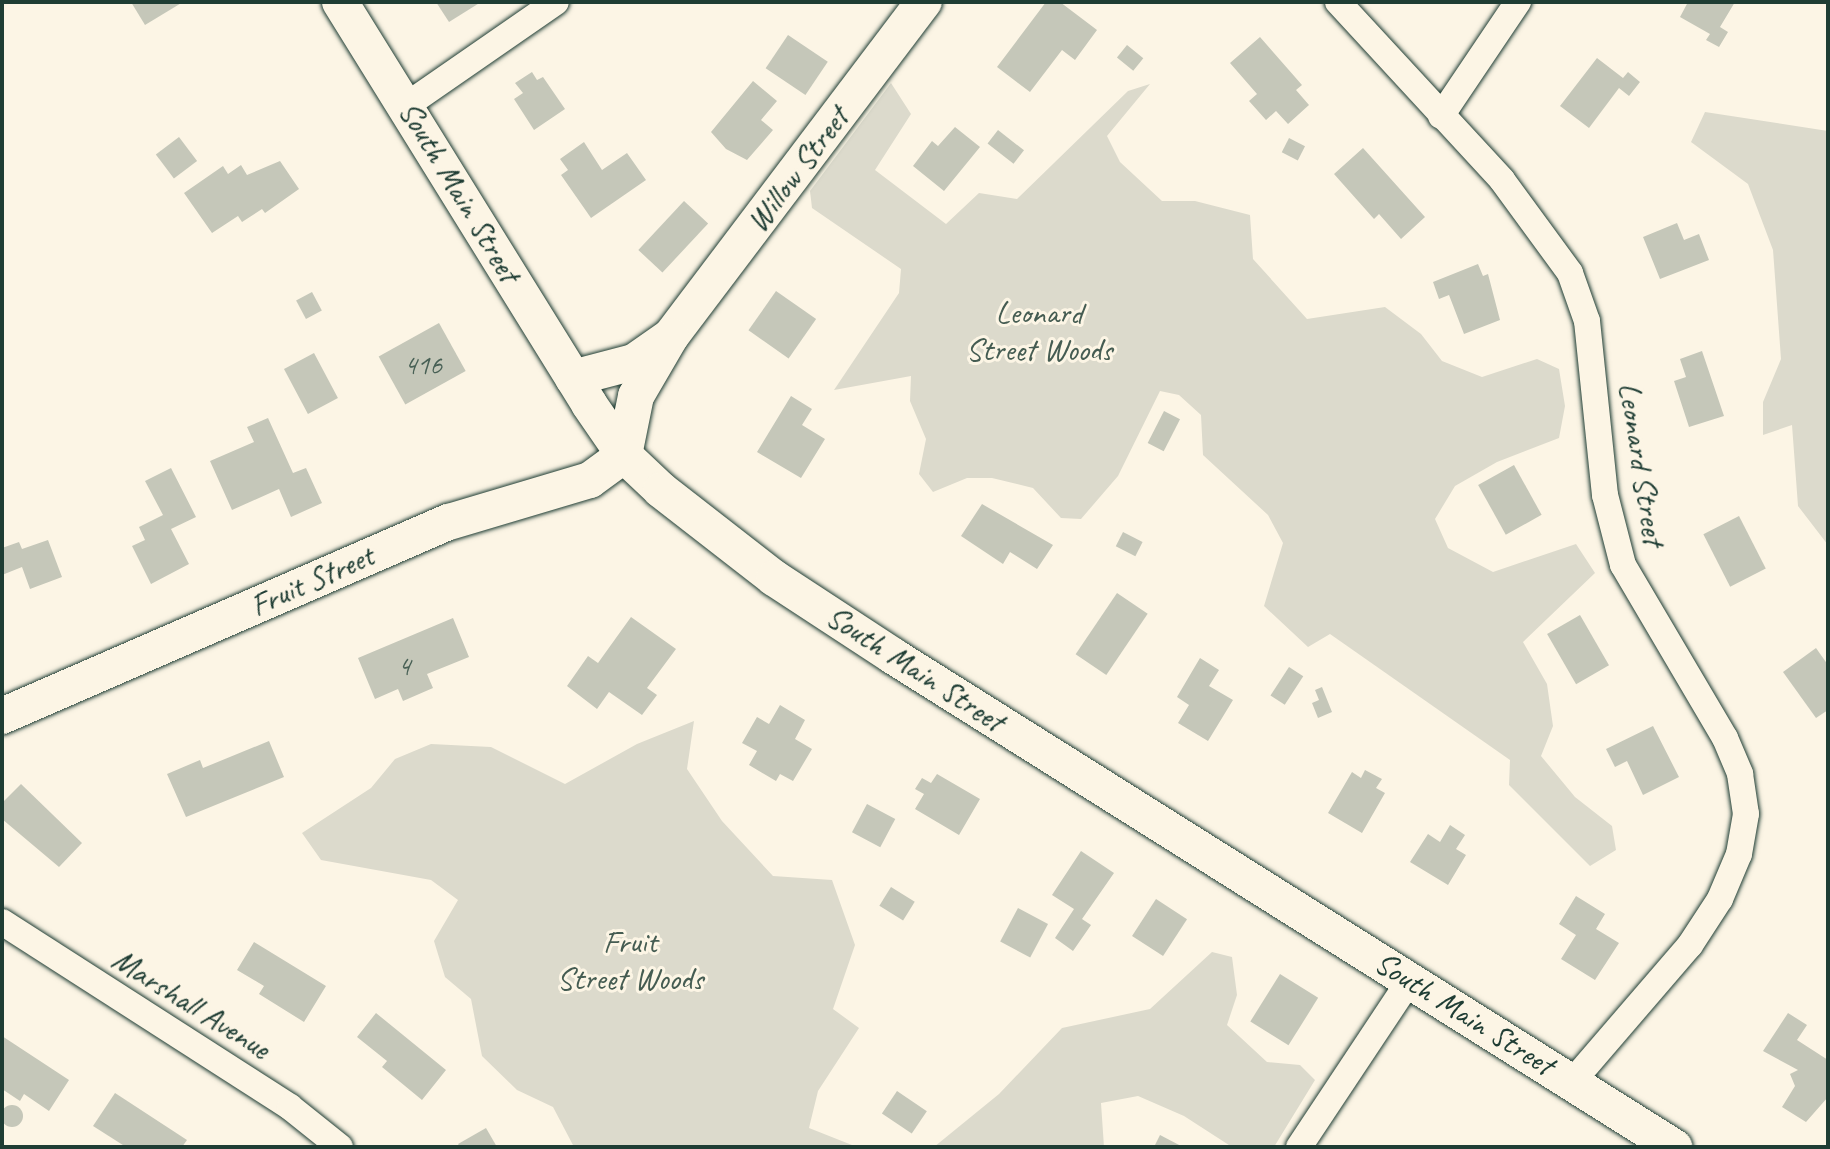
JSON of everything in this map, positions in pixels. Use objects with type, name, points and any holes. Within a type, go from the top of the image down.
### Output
[{"type":"main road","name":"South Main Street","points":[[340,2],[624,455],[774,578],[1674,1147]]},
{"type":"main road","name":"Willow Street","points":[[671,336],[924,2]]},
{"type":"main road","points":[[573,378],[634,362],[671,336]]},
{"type":"main road","points":[[624,455],[636,396],[671,336]]},
{"type":"main road","name":"Fruit Street","points":[[2,716],[449,522],[590,480],[624,455]]},
{"type":"street","points":[[407,105],[556,2]]},
{"type":"street","name":"Leonard Street","points":[[1338,2],[1545,232],[1570,273],[1587,321],[1605,495],[1623,565],[1725,738],[1742,788],[1746,814],[1739,854],[1720,899],[1690,945],[1572,1082]]},
{"type":"street","points":[[1441,116],[1518,2]]},
{"type":"street","name":"Marshall Avenue","points":[[2,922],[290,1107],[340,1147]]},
{"type":"street","points":[[1299,1147],[1410,980]]},
{"type":"green space","name":"Leonard Street Woods","points":[[891,83],[911,114],[875,170],[946,224],[979,193],[1017,199],[1128,91],[1150,84],[1107,136],[1120,162],[1162,201],[1195,201],[1250,215],[1253,259],[1307,319],[1385,307],[1421,334],[1442,361],[1482,377],[1537,359],[1559,369],[1565,406],[1559,438],[1497,462],[1455,486],[1435,519],[1448,548],[1493,572],[1576,544],[1595,573],[1523,642],[1547,684],[1553,726],[1541,756],[1575,797],[1612,826],[1616,850],[1590,866],[1509,785],[1510,760],[1330,634],[1308,647],[1264,606],[1283,543],[1268,515],[1203,455],[1201,415],[1179,395],[1160,391],[1118,476],[1081,519],[1061,518],[1033,488],[992,478],[967,478],[933,492],[919,474],[926,439],[910,401],[911,376],[834,390],[899,293],[901,269],[812,208],[810,191]]},
{"type":"green space","points":[[1705,112],[1828,131],[1828,545],[1798,506],[1792,425],[1763,435],[1763,402],[1781,359],[1773,250],[1748,184],[1691,142]]},
{"type":"green space","name":"Fruit Street Woods","points":[[694,721],[687,769],[722,821],[773,876],[832,880],[855,945],[833,1009],[859,1028],[818,1091],[809,1128],[857,1147],[574,1147],[553,1107],[517,1090],[482,1056],[471,999],[445,977],[434,941],[458,900],[431,880],[321,860],[302,833],[371,788],[395,759],[431,744],[491,747],[565,784],[637,744]]},
{"type":"green space","points":[[1212,952],[1232,957],[1237,995],[1227,1025],[1267,1062],[1300,1065],[1315,1080],[1274,1147],[1232,1147],[1184,1116],[1138,1096],[1101,1103],[1104,1147],[934,1147],[999,1094],[1062,1028],[1150,1009]]},
{"type":"building","points":[[131,2],[183,2],[145,25]]},
{"type":"building","points":[[436,2],[481,2],[449,22]]},
{"type":"building","points":[[1046,2],[1060,2],[1097,30],[1075,60],[1062,50],[1030,92],[997,67]]},
{"type":"building","points":[[1688,2],[1735,2],[1720,27],[1728,32],[1719,47],[1706,40],[1710,34],[1680,17]]},
{"type":"building","points":[[788,35],[828,62],[805,95],[766,68]]},
{"type":"building","points":[[1260,37],[1302,85],[1296,90],[1309,105],[1288,124],[1276,111],[1266,120],[1249,101],[1257,94],[1230,63]]},
{"type":"building","points":[[1127,45],[1143,58],[1133,71],[1117,57]]},
{"type":"building","points":[[1597,58],[1623,78],[1628,72],[1640,82],[1629,96],[1619,88],[1589,128],[1560,106]]},
{"type":"building","points":[[532,72],[537,80],[543,77],[565,109],[534,130],[514,99],[523,93],[515,83]]},
{"type":"building","points":[[753,81],[777,101],[761,120],[773,130],[747,160],[726,149],[711,132]]},
{"type":"building","points":[[955,127],[980,147],[944,191],[913,166],[932,141],[938,146]]},
{"type":"building","points":[[998,130],[1024,150],[1014,164],[988,143]]},
{"type":"building","points":[[179,137],[197,161],[174,178],[156,154]]},
{"type":"building","points":[[1289,138],[1305,146],[1298,160],[1282,152]]},
{"type":"building","points":[[584,142],[602,170],[627,153],[646,180],[591,218],[561,175],[568,170],[560,159]]},
{"type":"building","points":[[1363,148],[1425,217],[1401,239],[1379,214],[1374,219],[1334,174]]},
{"type":"building","points":[[280,161],[299,189],[265,213],[262,209],[242,222],[238,216],[212,233],[184,193],[223,166],[228,174],[241,165],[247,175]]},
{"type":"building","points":[[684,201],[708,224],[662,273],[638,250]]},
{"type":"building","points":[[1677,223],[1684,240],[1699,234],[1709,260],[1660,279],[1643,237]]},
{"type":"building","points":[[1478,264],[1483,276],[1488,274],[1500,320],[1464,334],[1449,295],[1439,299],[1433,282]]},
{"type":"building","points":[[776,291],[816,319],[789,358],[748,330]]},
{"type":"building","points":[[312,292],[322,311],[306,319],[296,300]]},
{"type":"building","points":[[439,323],[466,371],[405,405],[379,356]]},
{"type":"building","points":[[1702,351],[1724,416],[1689,427],[1674,381],[1686,377],[1680,359]]},
{"type":"building","points":[[314,353],[338,398],[308,414],[284,369]]},
{"type":"building","points":[[791,396],[812,409],[802,425],[825,439],[801,478],[757,452]]},
{"type":"building","points":[[1164,411],[1180,419],[1164,451],[1148,443]]},
{"type":"building","points":[[268,418],[293,473],[306,468],[322,503],[291,517],[279,489],[232,510],[210,461],[254,442],[247,427]]},
{"type":"building","points":[[1514,465],[1542,515],[1506,535],[1478,485]]},
{"type":"building","points":[[171,468],[196,517],[171,529],[189,564],[151,584],[132,546],[145,540],[139,527],[163,515],[145,481]]},
{"type":"building","points":[[982,504],[1053,545],[1037,569],[1010,552],[1003,564],[961,536]]},
{"type":"building","points":[[1739,516],[1766,569],[1730,587],[1703,534]]},
{"type":"building","points":[[1123,532],[1143,542],[1135,556],[1116,546]]},
{"type":"building","points":[[48,540],[62,577],[30,589],[22,567],[2,575],[2,548],[19,542],[22,549]]},
{"type":"building","points":[[1117,593],[1148,614],[1106,675],[1076,654]]},
{"type":"building","points":[[1580,615],[1609,665],[1576,684],[1547,634]]},
{"type":"building","points":[[631,617],[676,649],[647,688],[657,695],[642,715],[609,692],[597,709],[567,686],[588,656],[598,663]]},
{"type":"building","points":[[453,618],[469,657],[427,674],[433,688],[403,701],[398,689],[375,699],[358,658]]},
{"type":"building","points":[[1816,648],[1828,665],[1828,710],[1816,718],[1783,672]]},
{"type":"building","points":[[1200,658],[1219,670],[1209,686],[1233,700],[1208,741],[1178,723],[1189,705],[1177,697]]},
{"type":"building","points":[[1289,667],[1303,676],[1285,705],[1270,696]]},
{"type":"building","points":[[1322,687],[1332,712],[1318,718],[1312,703],[1319,700],[1315,690]]},
{"type":"building","points":[[780,705],[805,720],[795,739],[812,749],[793,781],[780,774],[776,781],[749,765],[757,751],[742,743],[757,717],[769,724]]},
{"type":"building","points":[[1653,726],[1679,777],[1643,795],[1627,761],[1615,767],[1606,749]]},
{"type":"building","points":[[269,741],[284,777],[186,817],[167,774],[200,760],[203,768]]},
{"type":"building","points":[[1365,770],[1382,779],[1376,788],[1385,793],[1362,833],[1328,813],[1352,772],[1361,778]]},
{"type":"building","points":[[937,774],[980,799],[959,835],[915,809],[924,794],[915,789],[922,778],[931,783]]},
{"type":"building","points":[[21,784],[82,843],[59,867],[2,819],[2,803]]},
{"type":"building","points":[[867,804],[895,819],[880,847],[852,832]]},
{"type":"building","points":[[1450,825],[1465,835],[1456,849],[1466,855],[1448,885],[1410,862],[1428,834],[1440,842]]},
{"type":"building","points":[[1081,851],[1114,873],[1082,919],[1091,925],[1073,951],[1055,938],[1074,909],[1052,895]]},
{"type":"building","points":[[891,887],[915,902],[903,920],[879,906]]},
{"type":"building","points":[[1576,896],[1605,914],[1596,929],[1619,943],[1595,980],[1561,959],[1576,935],[1559,924]]},
{"type":"building","points":[[1156,899],[1187,919],[1163,956],[1132,936]]},
{"type":"building","points":[[1018,908],[1048,924],[1030,958],[1000,942]]},
{"type":"building","points":[[254,942],[326,986],[304,1022],[259,994],[264,986],[237,970]]},
{"type":"building","points":[[1280,974],[1318,998],[1288,1045],[1250,1021]]},
{"type":"building","points":[[376,1013],[446,1070],[422,1100],[382,1067],[387,1061],[357,1037]]},
{"type":"building","points":[[1788,1013],[1807,1025],[1797,1040],[1828,1060],[1828,1097],[1806,1122],[1782,1107],[1795,1086],[1790,1074],[1798,1070],[1763,1051]]},
{"type":"building","points":[[2,1036],[69,1080],[49,1111],[24,1094],[20,1101],[2,1089]]},
{"type":"building","points":[[897,1091],[927,1111],[912,1134],[882,1113]]},
{"type":"building","points":[[115,1093],[187,1140],[182,1147],[126,1147],[93,1126]]},
{"type":"building","points":[[12,1105],[20,1108],[23,1116],[20,1124],[12,1127],[4,1124],[1,1116],[4,1108]]},
{"type":"building","points":[[486,1128],[497,1147],[460,1147],[458,1144]]},
{"type":"building","points":[[1160,1135],[1183,1147],[1154,1147]]}]
